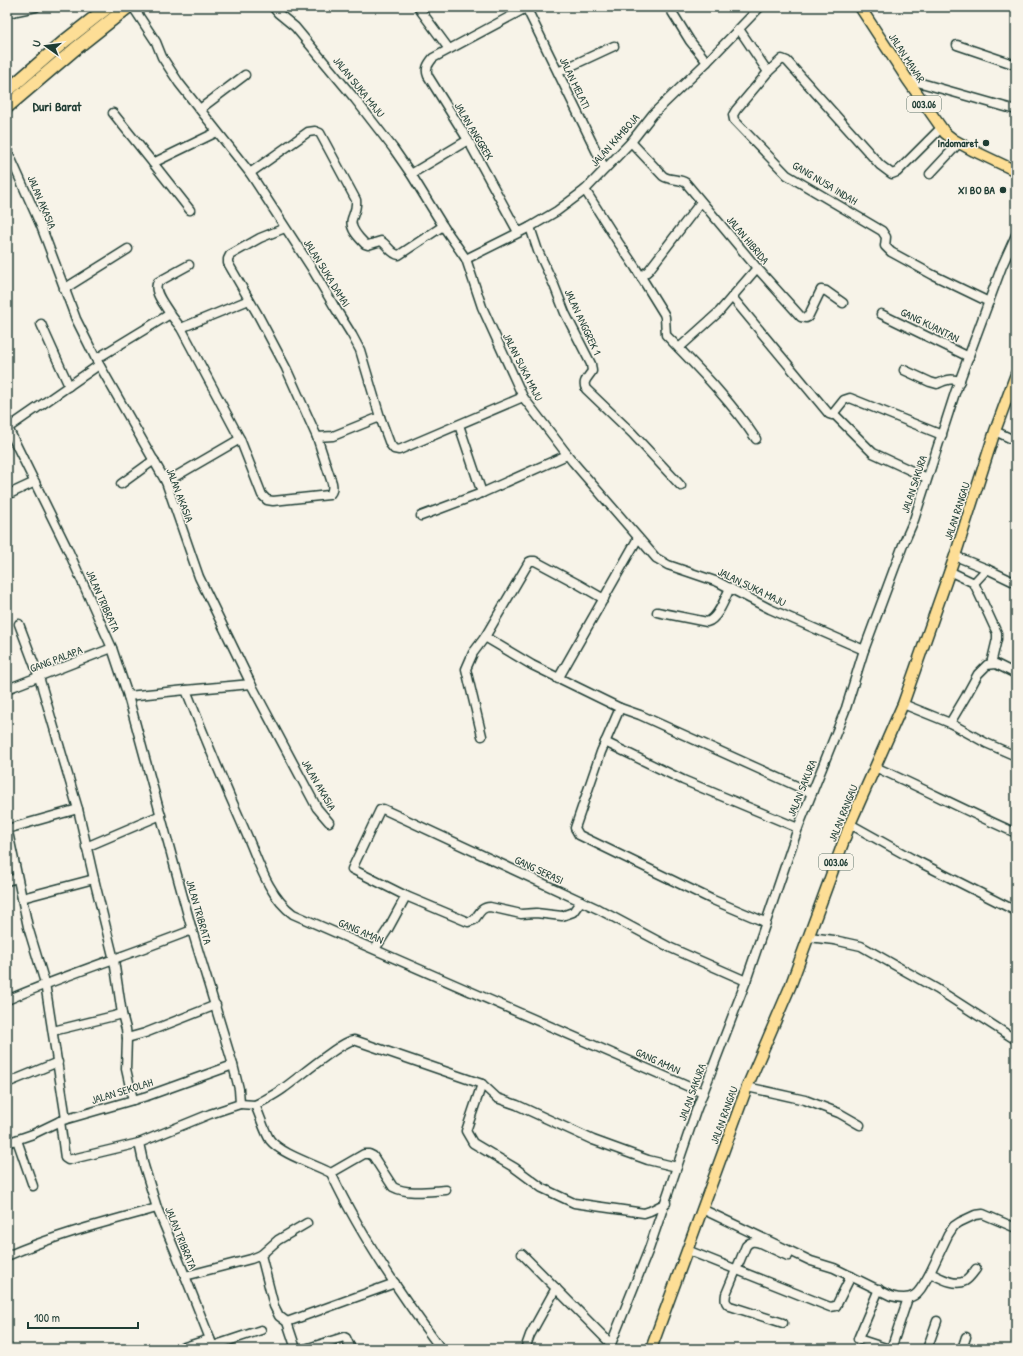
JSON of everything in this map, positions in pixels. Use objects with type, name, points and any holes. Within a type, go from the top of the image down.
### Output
[{"type":"highway","points":[[7,91],[66,40],[108,7]]},
{"type":"highway","points":[[7,107],[75,49],[128,7]]},
{"type":"main road","name":"JALAN MAWAR","points":[[860,7],[906,79],[941,128],[959,143],[988,159],[1016,171]]},
{"type":"main road","name":"JALAN RANGAU","points":[[651,1349],[747,1087],[790,987],[850,824],[903,704],[955,556],[995,431],[1016,374]]},
{"type":"street","points":[[7,13],[36,7]]},
{"type":"street","name":"JALAN SUKA DAMAI","points":[[133,7],[156,42],[162,57],[179,83],[250,173],[311,267],[352,335],[360,350],[380,417],[390,444],[394,449],[397,451],[523,398]]},
{"type":"street","name":"JALAN SUKA MAJU","points":[[274,7],[278,13],[295,27],[351,94],[393,148],[466,260],[482,307],[523,398],[567,455],[656,558],[662,562],[718,582],[770,609],[864,650]]},
{"type":"street","points":[[418,7],[449,49]]},
{"type":"street","name":"JALAN ANGGREK","points":[[518,232],[468,140],[426,74],[427,67],[433,58],[526,7]]},
{"type":"street","name":"JALAN MELATI","points":[[526,7],[605,169]]},
{"type":"street","points":[[668,7],[690,41],[707,62]]},
{"type":"street","name":"JALAN KAMBOJA","points":[[466,260],[530,227],[557,211],[585,190],[631,142],[653,114],[707,62],[760,7]]},
{"type":"street","points":[[739,29],[768,72]]},
{"type":"street","points":[[957,45],[1016,65]]},
{"type":"street","points":[[558,72],[614,46]]},
{"type":"street","name":"GANG NUSA INDAH","points":[[941,128],[897,172],[892,174],[880,165],[784,60],[780,60],[768,72],[733,115],[734,120],[787,174],[882,231],[886,237],[885,246],[891,252],[933,275],[989,302]]},
{"type":"street","points":[[200,109],[245,75]]},
{"type":"street","points":[[906,79],[1016,110]]},
{"type":"street","points":[[113,113],[190,210]]},
{"type":"street","points":[[250,173],[308,132],[314,131],[320,133],[356,200],[357,207],[352,220],[352,226],[365,244],[368,245],[381,242],[384,243],[394,254],[399,255],[443,226]]},
{"type":"street","points":[[153,163],[217,132]]},
{"type":"street","points":[[411,174],[468,140]]},
{"type":"street","name":"JALAN HIBRIDA","points":[[631,142],[663,176],[686,182],[701,202],[800,317],[803,318],[808,316],[821,290],[826,291],[843,303]]},
{"type":"street","points":[[930,174],[959,143]]},
{"type":"street","name":"JALAN AKASIA","points":[[7,150],[41,226],[76,319],[98,362],[166,482],[199,577],[251,684],[318,808],[329,822]]},
{"type":"street","points":[[585,190],[665,317],[666,335],[734,410],[756,439]]},
{"type":"street","points":[[641,277],[649,270],[701,202]]},
{"type":"street","name":"JALAN ANGGREK 1","points":[[530,227],[538,251],[565,313],[592,368],[590,375],[585,380],[584,384],[586,389],[632,432],[681,486]]},
{"type":"street","points":[[189,265],[158,282],[156,284],[156,290],[170,314],[181,328],[240,439],[262,495],[267,500],[273,501],[328,495],[333,491],[332,483],[317,437],[286,368],[250,300],[228,263],[229,257],[260,238],[285,228]]},
{"type":"street","name":"JALAN SAKURA","points":[[610,1347],[666,1203],[703,1093],[746,981],[798,828],[846,708],[864,650],[903,545],[914,520],[960,381],[1002,266],[1016,235]]},
{"type":"street","points":[[64,289],[128,249]]},
{"type":"street","points":[[679,348],[719,312],[757,268]]},
{"type":"street","points":[[732,298],[828,414],[834,414],[873,453],[928,478]]},
{"type":"street","points":[[181,328],[250,300]]},
{"type":"street","points":[[8,427],[69,386],[98,362],[170,314]]},
{"type":"street","name":"GANG KUANTAN","points":[[881,314],[969,357]]},
{"type":"street","points":[[41,324],[69,386]]},
{"type":"street","points":[[904,370],[936,384],[952,378],[960,381]]},
{"type":"street","points":[[834,414],[846,399],[853,399],[942,435]]},
{"type":"street","points":[[317,437],[333,436],[380,417]]},
{"type":"street","points":[[459,426],[482,494]]},
{"type":"street","name":"JALAN TRIBRATA","points":[[8,427],[10,437],[35,482],[68,550],[112,648],[128,696],[192,930],[233,1065],[239,1089],[240,1104]]},
{"type":"street","points":[[995,431],[1016,441]]},
{"type":"street","points":[[166,482],[240,439]]},
{"type":"street","points":[[422,516],[482,494],[567,455]]},
{"type":"street","points":[[121,484],[154,460]]},
{"type":"street","points":[[7,495],[35,482]]},
{"type":"street","points":[[558,679],[638,538]]},
{"type":"street","points":[[955,556],[1016,583]]},
{"type":"street","points":[[482,736],[466,669],[473,653],[485,637],[531,561],[535,561],[604,599]]},
{"type":"street","points":[[974,582],[987,569]]},
{"type":"street","points":[[949,571],[974,582],[997,633],[991,664]]},
{"type":"street","points":[[657,612],[707,622],[716,615],[730,588]]},
{"type":"street","points":[[19,624],[39,677],[78,809],[114,960],[127,1038],[126,1069],[133,1100]]},
{"type":"street","points":[[485,637],[558,679],[812,793]]},
{"type":"street","name":"GANG PALAPA","points":[[7,689],[112,648]]},
{"type":"street","points":[[950,723],[978,674],[987,665],[996,664],[1016,674]]},
{"type":"street","points":[[128,696],[251,684]]},
{"type":"street","name":"GANG AMAN","points":[[186,690],[225,787],[268,884],[279,902],[292,914],[703,1093]]},
{"type":"street","points":[[903,704],[950,723],[986,743],[1016,756]]},
{"type":"street","points":[[620,708],[590,782],[575,828],[576,832],[579,835],[713,900],[765,922]]},
{"type":"street","points":[[605,742],[683,780],[798,828]]},
{"type":"street","points":[[875,767],[1016,833]]},
{"type":"street","points":[[78,809],[7,828],[28,927],[45,983],[58,1062],[63,1120],[63,1151],[65,1158],[68,1160],[139,1143],[210,1114],[240,1104],[256,1105],[282,1090],[347,1042],[354,1040],[482,1084],[497,1098],[517,1105],[594,1140],[648,1160],[677,1167]]},
{"type":"street","name":"GANG SERASI","points":[[406,896],[352,869],[380,810],[385,809],[581,901],[671,948],[746,981]]},
{"type":"street","points":[[86,847],[161,815]]},
{"type":"street","points":[[850,824],[910,858],[1016,911]]},
{"type":"street","points":[[7,881],[17,878]]},
{"type":"street","points":[[22,898],[94,879]]},
{"type":"street","points":[[375,949],[406,896],[468,922],[474,920],[480,911],[490,906],[521,914],[536,913],[562,916],[573,912],[581,901]]},
{"type":"street","points":[[7,1000],[45,983],[114,960],[192,930]]},
{"type":"street","points":[[809,937],[834,940],[861,946],[937,989],[1016,1040]]},
{"type":"street","points":[[127,1038],[145,1033],[216,1005]]},
{"type":"street","points":[[53,1031],[122,1014]]},
{"type":"street","points":[[7,1083],[58,1062]]},
{"type":"street","name":"JALAN SEKOLAH","points":[[7,1143],[33,1134],[63,1120],[133,1100],[233,1065]]},
{"type":"street","points":[[482,1084],[466,1131],[473,1143],[515,1168],[542,1188],[574,1203],[644,1213],[666,1203]]},
{"type":"street","points":[[747,1087],[805,1100],[839,1113],[860,1126]]},
{"type":"street","points":[[256,1105],[267,1136],[273,1143],[287,1152],[331,1173],[340,1192],[370,1244],[440,1349]]},
{"type":"street","points":[[17,1140],[33,1186]]},
{"type":"street","name":"JALAN TRIBRATA","points":[[139,1143],[147,1178],[157,1208],[212,1345]]},
{"type":"street","points":[[331,1173],[364,1154],[369,1154],[373,1156],[393,1187],[398,1190],[446,1190]]},
{"type":"street","points":[[7,1256],[38,1243],[157,1208]]},
{"type":"street","points":[[702,1209],[811,1261],[834,1268],[891,1296],[908,1298],[916,1295],[930,1273],[948,1235],[954,1226],[960,1222],[975,1215],[983,1214],[1016,1228]]},
{"type":"street","points":[[185,1276],[261,1255],[278,1240],[307,1223]]},
{"type":"street","points":[[783,1323],[730,1306],[727,1304],[726,1294],[746,1246],[751,1242],[760,1243],[788,1256]]},
{"type":"street","points":[[687,1250],[833,1307],[836,1306],[839,1301],[851,1276]]},
{"type":"street","points":[[522,1254],[556,1288],[610,1347]]},
{"type":"street","points":[[261,1255],[274,1306],[280,1316],[287,1322],[296,1349]]},
{"type":"street","points":[[930,1273],[951,1282],[958,1283],[964,1282],[976,1269]]},
{"type":"street","points":[[287,1322],[395,1282]]},
{"type":"street","points":[[525,1349],[530,1335],[556,1288]]},
{"type":"street","points":[[879,1289],[858,1339],[890,1349],[908,1298]]},
{"type":"street","points":[[927,1349],[937,1321]]},
{"type":"street","points":[[178,1349],[212,1345],[261,1330]]},
{"type":"street","points":[[305,1349],[344,1337],[346,1338],[351,1349]]},
{"type":"street","points":[[962,1349],[966,1337]]},
{"type":"place","name":"Indomaret","points":[[986,143]]},
{"type":"place","name":"XI BO BA","points":[[1003,190]]},
{"type":"district","name":"Duri Barat","points":[[57,106]]}]
